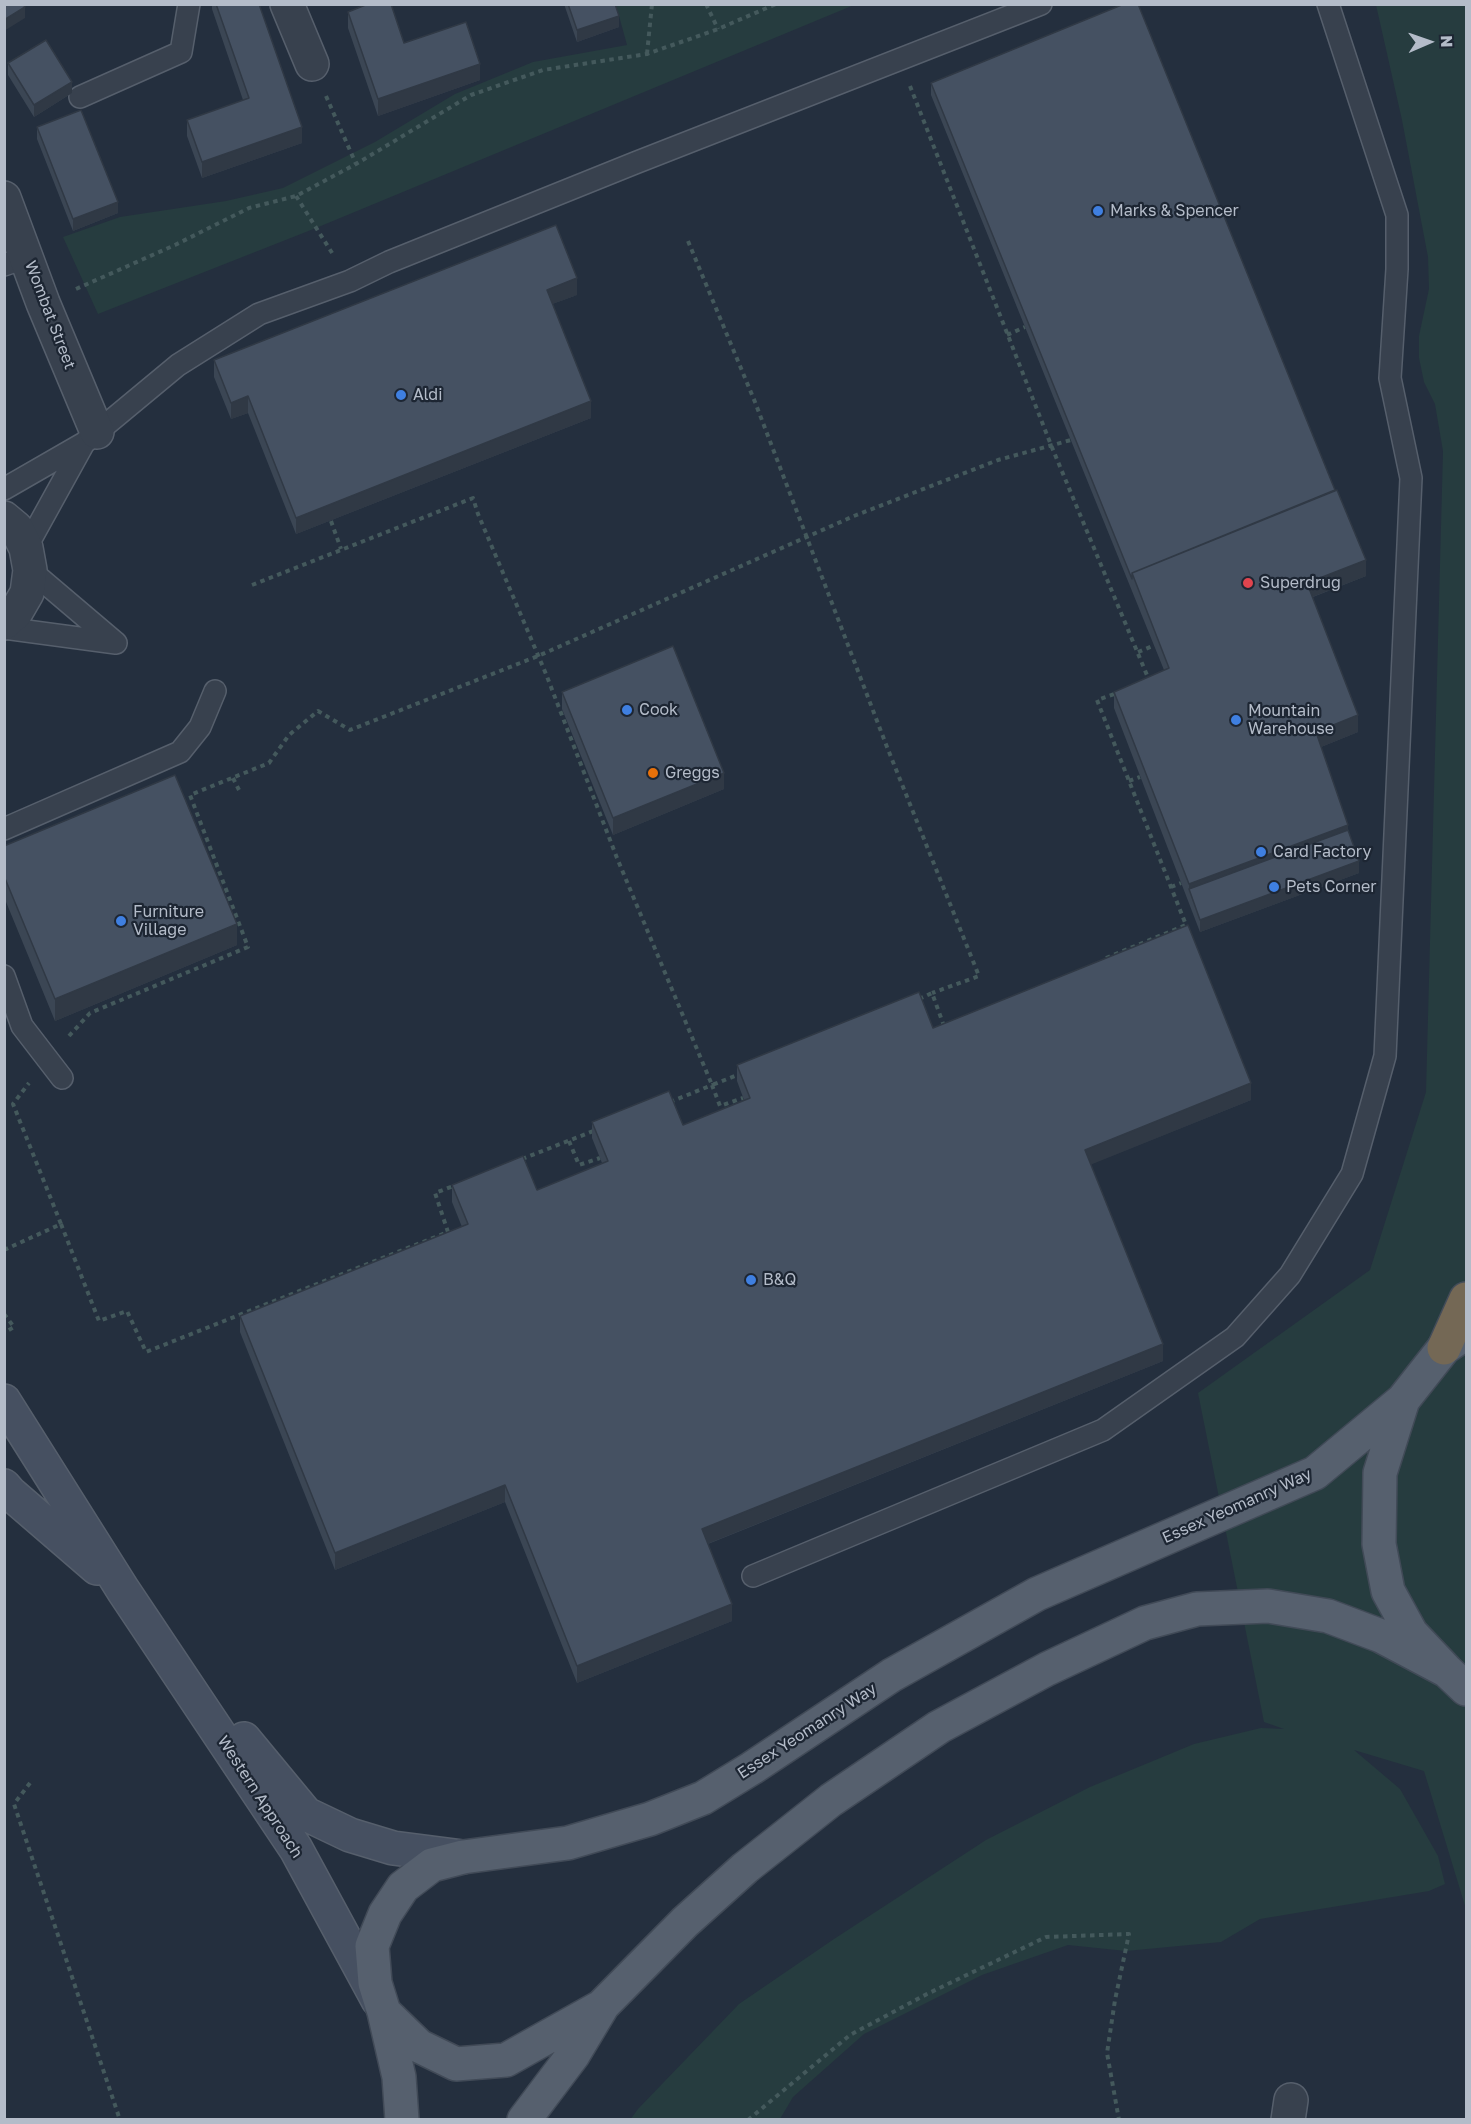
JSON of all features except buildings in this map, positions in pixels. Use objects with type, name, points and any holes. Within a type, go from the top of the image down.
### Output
[{"type":"highway","points":[[1455,1340],[1467,1299]]},
{"type":"main road","points":[[1455,1340],[1403,1400],[1380,1473],[1379,1544],[1388,1591],[1411,1633],[1457,1680]]},
{"type":"main road","name":"Essex Yeomanry Way","points":[[402,2120],[399,2077],[375,1983],[372,1946],[385,1914],[403,1887],[432,1865],[463,1857],[568,1843],[650,1819],[703,1798],[892,1675],[1038,1594],[1315,1473],[1403,1400]]},
{"type":"main road","points":[[524,2120],[573,2055],[603,2005],[685,1922],[745,1868],[831,1800],[939,1727],[1047,1669],[1144,1623],[1197,1609],[1268,1606],[1328,1616],[1381,1636],[1457,1680]]},
{"type":"main road","points":[[384,2012],[420,2046],[456,2064],[506,2061],[603,2005]]},
{"type":"street","points":[[287,4],[312,63]]},
{"type":"street","name":"Wombat Street","points":[[4,198],[16,261],[43,303],[91,437]]},
{"type":"street","points":[[4,518],[15,528],[28,559],[27,593],[16,612],[4,622]]},
{"type":"street","name":"Western Approach","points":[[4,1401],[123,1590],[296,1850],[384,2012]]},
{"type":"street","name":"Western Approach","points":[[4,1486],[123,1590],[306,1814],[350,1835],[393,1848],[463,1857]]},
{"type":"lane","points":[[80,97],[181,52],[189,4]]},
{"type":"lane","points":[[4,489],[91,437],[178,365],[259,314],[350,281],[389,262],[613,172],[1041,4]]},
{"type":"lane","points":[[753,1576],[1103,1430],[1235,1337],[1290,1275],[1352,1174],[1385,1056],[1411,478],[1389,378],[1397,268],[1397,215],[1328,4]]},
{"type":"lane","points":[[4,628],[116,643],[28,559],[91,437]]},
{"type":"lane","points":[[4,829],[180,752],[200,727],[215,691]]},
{"type":"lane","points":[[4,976],[22,1026],[62,1078]]},
{"type":"path","points":[[647,54],[652,4]]},
{"type":"path","points":[[706,4],[718,29]]},
{"type":"path","points":[[43,303],[175,245],[249,207],[296,196],[356,164],[471,95],[543,70],[647,54],[718,29],[776,4]]},
{"type":"path","points":[[899,60],[1051,446],[1149,680],[1139,684]]},
{"type":"path","points":[[312,63],[356,164]]},
{"type":"path","points":[[296,196],[350,281]]},
{"type":"path","points":[[688,241],[755,402],[887,747],[979,976],[910,1003]]},
{"type":"path","points":[[1007,334],[1025,327]]},
{"type":"path","points":[[466,1181],[435,1193],[448,1232],[146,1352],[127,1311],[99,1321],[13,1104],[47,1059],[90,1013],[248,947],[190,795],[269,763],[289,735],[318,711],[350,730],[538,656],[807,536],[999,460],[1071,440]]},
{"type":"path","points":[[252,585],[473,498],[617,858],[720,1106],[743,1098]]},
{"type":"path","points":[[331,521],[341,549]]},
{"type":"path","points":[[1138,652],[1155,645]]},
{"type":"path","points":[[1098,962],[1186,925],[1097,700],[1118,692]]},
{"type":"path","points":[[1129,781],[1140,777]]},
{"type":"path","points":[[233,778],[239,790]]},
{"type":"path","points":[[1171,887],[1181,883]]},
{"type":"path","points":[[1184,920],[1194,916]]},
{"type":"path","points":[[932,993],[944,1025],[936,1029]]},
{"type":"path","points":[[668,1102],[745,1072]]},
{"type":"path","points":[[517,1161],[602,1128]]},
{"type":"path","points":[[569,1141],[579,1166],[600,1158]]},
{"type":"path","points":[[4,1250],[61,1224]]},
{"type":"path","points":[[4,1314],[14,1327],[4,1333]]},
{"type":"path","points":[[30,1783],[14,1804],[120,2120]]},
{"type":"path","points":[[748,2120],[850,2035],[927,1994],[1046,1936],[1130,1934],[1115,2000],[1107,2053],[1119,2120]]},
{"type":"green space","points":[[616,5],[854,5],[316,228],[98,314],[63,237],[120,217],[226,201],[283,188],[375,142],[455,94],[533,62],[627,45]]},
{"type":"green space","points":[[1376,5],[1466,5],[1466,1909],[1424,1771],[1354,1750],[1400,1789],[1438,1856],[1445,1884],[1429,1891],[1260,1919],[1221,1942],[1126,1951],[1068,1945],[982,1975],[864,2034],[793,2097],[780,2119],[630,2120],[739,2004],[986,1840],[1090,1787],[1194,1744],[1261,1728],[1284,1729],[1264,1722],[1198,1393],[1370,1270],[1426,1092],[1443,451],[1435,404],[1424,382],[1419,358],[1419,336],[1429,289],[1428,257],[1402,120]]},
{"type":"place","name":"Marks & Spencer","points":[[1098,211]]},
{"type":"place","name":"Aldi","points":[[401,395]]},
{"type":"place","name":"Superdrug","points":[[1248,583]]},
{"type":"place","name":"Cook","points":[[627,710]]},
{"type":"place","name":"Mountain Warehouse","points":[[1236,720]]},
{"type":"place","name":"Greggs","points":[[653,773]]},
{"type":"place","name":"Card Factory","points":[[1261,852]]},
{"type":"place","name":"Pets Corner","points":[[1274,887]]},
{"type":"place","name":"Furniture Village","points":[[121,921]]},
{"type":"place","name":"B&Q","points":[[751,1280]]}]
